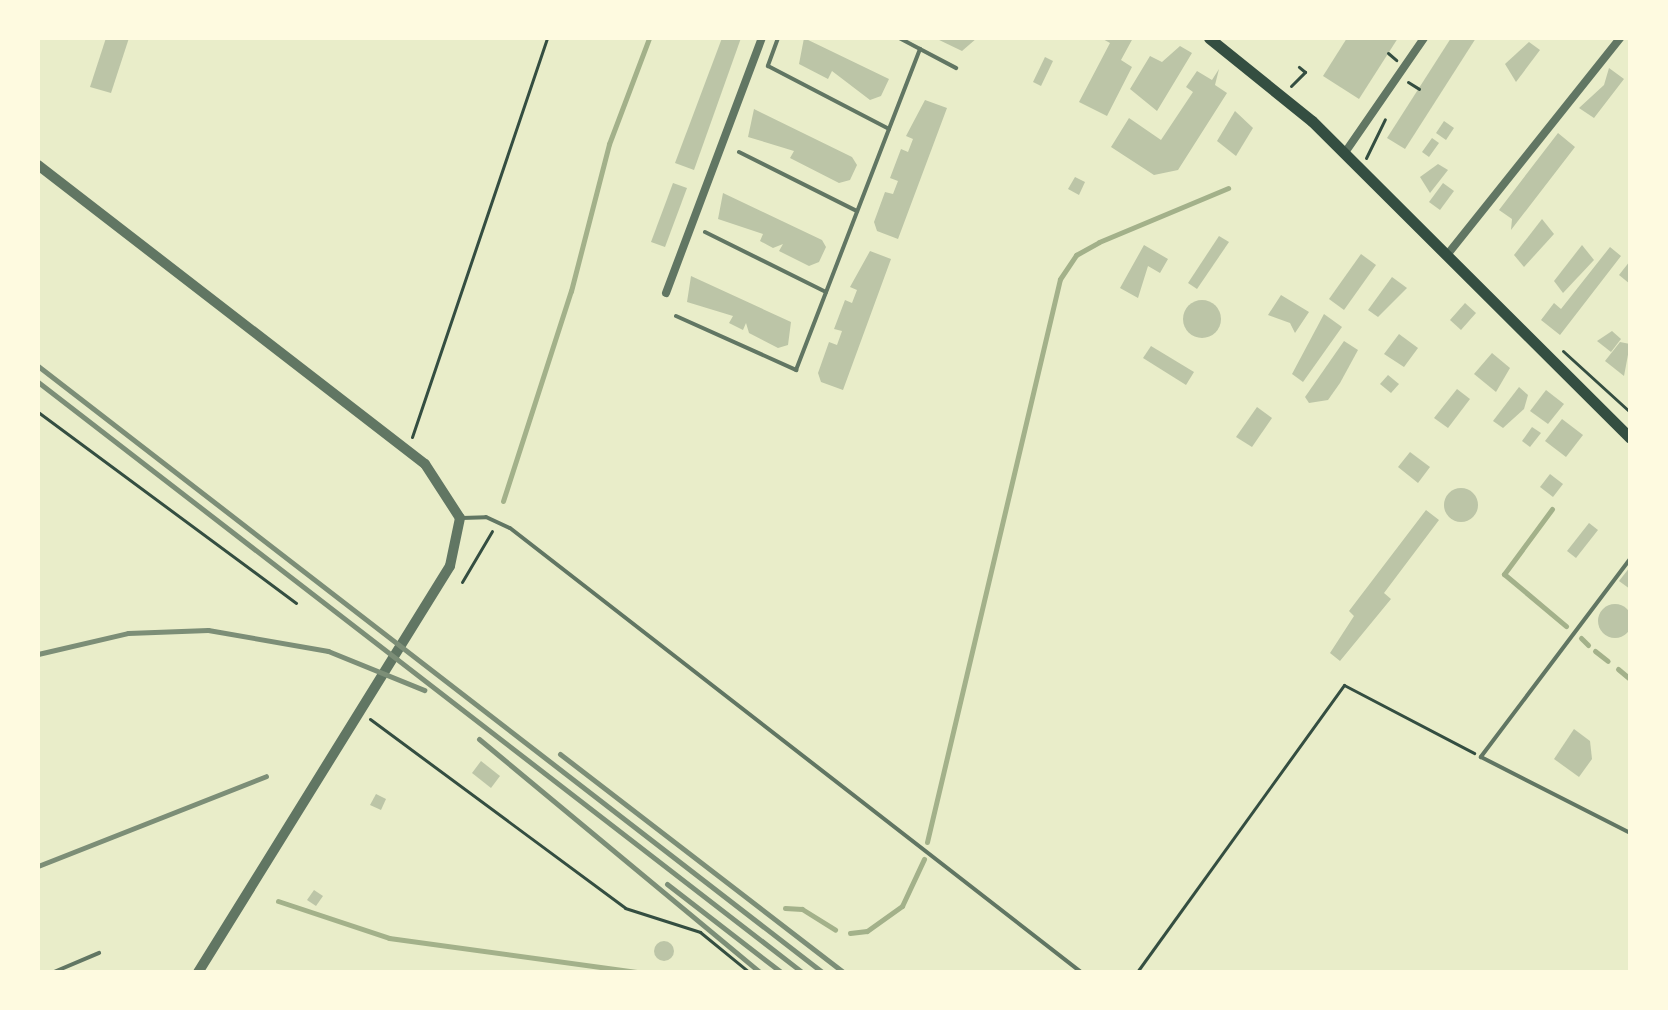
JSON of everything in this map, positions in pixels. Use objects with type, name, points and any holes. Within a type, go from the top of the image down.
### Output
[{"type":"main road","points":[[1209,38],[1280,91],[1630,438]]},
{"type":"street","points":[[666,293],[762,38]]},
{"type":"street","points":[[1344,154],[1424,38]]},
{"type":"street","points":[[1447,255],[1620,38]]},
{"type":"street","points":[[38,165],[410,452],[442,482],[460,518],[450,566],[198,972]]},
{"type":"lane","points":[[778,38],[768,66],[889,129]]},
{"type":"lane","points":[[899,38],[956,68]]},
{"type":"lane","points":[[676,316],[790,372],[801,364],[920,49]]},
{"type":"lane","points":[[739,152],[857,211]]},
{"type":"lane","points":[[705,232],[826,292]]},
{"type":"lane","points":[[460,518],[499,522],[1081,972]]},
{"type":"lane","points":[[1630,559],[1481,757],[1630,833]]},
{"type":"lane","points":[[54,972],[99,953]]},
{"type":"path","points":[[410,452],[547,38]]},
{"type":"path","points":[[1388,53],[1399,63]]},
{"type":"path","points":[[1291,86],[1305,72],[1299,67]]},
{"type":"path","points":[[1408,82],[1419,89]]},
{"type":"path","points":[[38,412],[296,603]]},
{"type":"path","points":[[462,582],[499,522]]},
{"type":"path","points":[[1137,972],[1344,685],[1481,757]]},
{"type":"path","points":[[360,712],[625,908],[700,932],[749,972]]},
{"type":"building","points":[[106,38],[129,38],[111,93],[90,87]]},
{"type":"building","points":[[722,38],[741,38],[694,170],[675,163]]},
{"type":"building","points":[[804,38],[889,79],[881,96],[870,100],[832,71],[828,79],[799,64]]},
{"type":"building","points":[[935,38],[977,38],[962,51]]},
{"type":"building","points":[[1101,38],[1133,38],[1121,60],[1132,67],[1107,116],[1079,102],[1110,43]]},
{"type":"building","points":[[1347,38],[1398,38],[1359,99],[1323,76]]},
{"type":"building","points":[[1451,38],[1476,38],[1405,149],[1387,138]]},
{"type":"building","points":[[1529,42],[1540,50],[1516,82],[1505,64]]},
{"type":"building","points":[[1180,46],[1192,53],[1157,111],[1130,89],[1150,56],[1162,62]]},
{"type":"building","points":[[1045,57],[1053,61],[1041,86],[1033,82]]},
{"type":"building","points":[[1609,68],[1624,79],[1594,118],[1579,108],[1604,85]]},
{"type":"building","points":[[1219,69],[1215,85],[1227,93],[1178,170],[1154,175],[1111,147],[1129,118],[1161,140],[1193,92],[1186,87],[1197,71],[1212,80]]},
{"type":"building","points":[[925,100],[947,108],[898,239],[877,231],[874,222],[885,192],[893,194],[898,181],[890,178],[901,149],[908,152],[913,139],[906,136]]},
{"type":"building","points":[[754,109],[852,157],[857,165],[850,180],[839,183],[790,158],[794,151],[748,137]]},
{"type":"building","points":[[1235,111],[1253,128],[1236,156],[1217,141]]},
{"type":"building","points":[[1444,121],[1454,128],[1446,140],[1436,133]]},
{"type":"building","points":[[1558,133],[1575,147],[1511,230],[1512,219],[1499,210]]},
{"type":"building","points":[[1432,138],[1439,143],[1429,157],[1422,152]]},
{"type":"building","points":[[1438,164],[1448,170],[1430,193],[1420,177]]},
{"type":"building","points":[[1075,177],[1085,182],[1079,195],[1068,189]]},
{"type":"building","points":[[673,183],[687,188],[665,247],[651,242]]},
{"type":"building","points":[[1443,183],[1454,191],[1440,210],[1429,202]]},
{"type":"building","points":[[723,193],[822,240],[826,247],[819,262],[809,266],[779,251],[783,244],[773,248],[760,241],[763,234],[718,219]]},
{"type":"building","points":[[1542,219],[1554,234],[1524,267],[1514,255]]},
{"type":"building","points":[[1219,236],[1229,242],[1197,289],[1188,283]]},
{"type":"building","points":[[1144,245],[1168,259],[1160,273],[1148,266],[1138,298],[1120,288]]},
{"type":"building","points":[[1582,245],[1594,260],[1563,293],[1554,281]]},
{"type":"building","points":[[1610,247],[1621,256],[1560,335],[1541,320],[1554,303],[1561,309]]},
{"type":"building","points":[[870,251],[891,259],[843,390],[821,382],[818,373],[829,342],[837,345],[842,331],[834,329],[845,300],[852,303],[857,290],[850,287]]},
{"type":"building","points":[[1361,254],[1376,265],[1344,310],[1329,299]]},
{"type":"building","points":[[1630,261],[1630,284],[1619,275]]},
{"type":"building","points":[[691,276],[791,322],[788,345],[778,348],[749,333],[746,323],[743,330],[729,323],[733,316],[687,302]]},
{"type":"building","points":[[1392,277],[1407,288],[1378,317],[1368,310]]},
{"type":"building","points":[[1281,295],[1309,312],[1295,333],[1290,323],[1268,315]]},
{"type":"building","points":[[1202,300],[1216,305],[1221,319],[1216,333],[1202,338],[1188,333],[1183,319],[1188,305]]},
{"type":"building","points":[[1465,303],[1476,313],[1461,330],[1450,320]]},
{"type":"building","points":[[1324,314],[1342,327],[1303,382],[1292,374]]},
{"type":"building","points":[[1612,331],[1621,339],[1611,352],[1597,341]]},
{"type":"building","points":[[1399,334],[1418,348],[1404,367],[1384,354]]},
{"type":"building","points":[[1344,341],[1358,350],[1340,383],[1328,400],[1309,403],[1305,397]]},
{"type":"building","points":[[1620,342],[1630,344],[1624,376],[1605,361]]},
{"type":"building","points":[[1151,346],[1194,372],[1186,385],[1143,358]]},
{"type":"building","points":[[1492,353],[1510,368],[1496,392],[1474,374]]},
{"type":"building","points":[[1388,375],[1399,384],[1391,393],[1380,384]]},
{"type":"building","points":[[1519,387],[1528,395],[1524,409],[1503,428],[1493,421]]},
{"type":"building","points":[[1457,389],[1470,399],[1448,428],[1434,418]]},
{"type":"building","points":[[1546,390],[1564,404],[1548,424],[1530,411]]},
{"type":"building","points":[[1257,407],[1272,418],[1252,447],[1236,437]]},
{"type":"building","points":[[1562,419],[1583,435],[1566,457],[1545,441]]},
{"type":"building","points":[[1532,427],[1541,433],[1530,447],[1522,441]]},
{"type":"building","points":[[1410,452],[1430,467],[1418,483],[1398,467]]},
{"type":"building","points":[[1550,474],[1563,484],[1553,497],[1540,487]]},
{"type":"building","points":[[1461,488],[1473,493],[1478,505],[1473,517],[1461,522],[1449,517],[1444,505],[1449,493]]},
{"type":"building","points":[[1426,510],[1439,520],[1384,593],[1391,599],[1340,661],[1330,653],[1354,616],[1349,611]]},
{"type":"building","points":[[1589,523],[1598,530],[1576,558],[1567,551]]},
{"type":"building","points":[[1630,567],[1630,589],[1619,581]]},
{"type":"building","points":[[1615,604],[1627,609],[1632,621],[1627,633],[1615,638],[1603,633],[1598,621],[1603,609]]},
{"type":"building","points":[[1574,729],[1590,741],[1592,759],[1579,777],[1554,759]]},
{"type":"building","points":[[481,761],[500,776],[491,788],[472,773]]},
{"type":"building","points":[[376,794],[386,799],[381,810],[370,805]]},
{"type":"building","points":[[314,890],[323,896],[316,906],[307,900]]},
{"type":"building","points":[[660,941],[668,941],[674,951],[668,961],[660,961],[654,955],[654,947]]},
{"type":"waterway","points":[[503,501],[571,291],[609,144],[649,38]]},
{"type":"waterway","points":[[927,842],[1060,279],[1076,255],[1099,242],[1228,188]]},
{"type":"waterway","points":[[1552,509],[1504,574],[1566,626]]},
{"type":"waterway","points":[[1581,638],[1588,645]]},
{"type":"waterway","points":[[1595,651],[1608,661]]},
{"type":"waterway","points":[[1618,669],[1630,679]]},
{"type":"waterway","points":[[850,933],[867,931],[902,906],[924,859]]},
{"type":"waterway","points":[[278,901],[389,938],[637,972]]},
{"type":"waterway","points":[[785,908],[802,909],[835,930]]},
{"type":"railway","points":[[38,366],[822,972]]},
{"type":"railway","points":[[38,382],[802,972]]},
{"type":"railway","points":[[38,654],[128,633],[208,630],[328,651],[424,690]]},
{"type":"railway","points":[[479,739],[760,972]]},
{"type":"railway","points":[[560,754],[843,972]]},
{"type":"railway","points":[[38,866],[266,776]]},
{"type":"railway","points":[[667,884],[781,972]]}]
